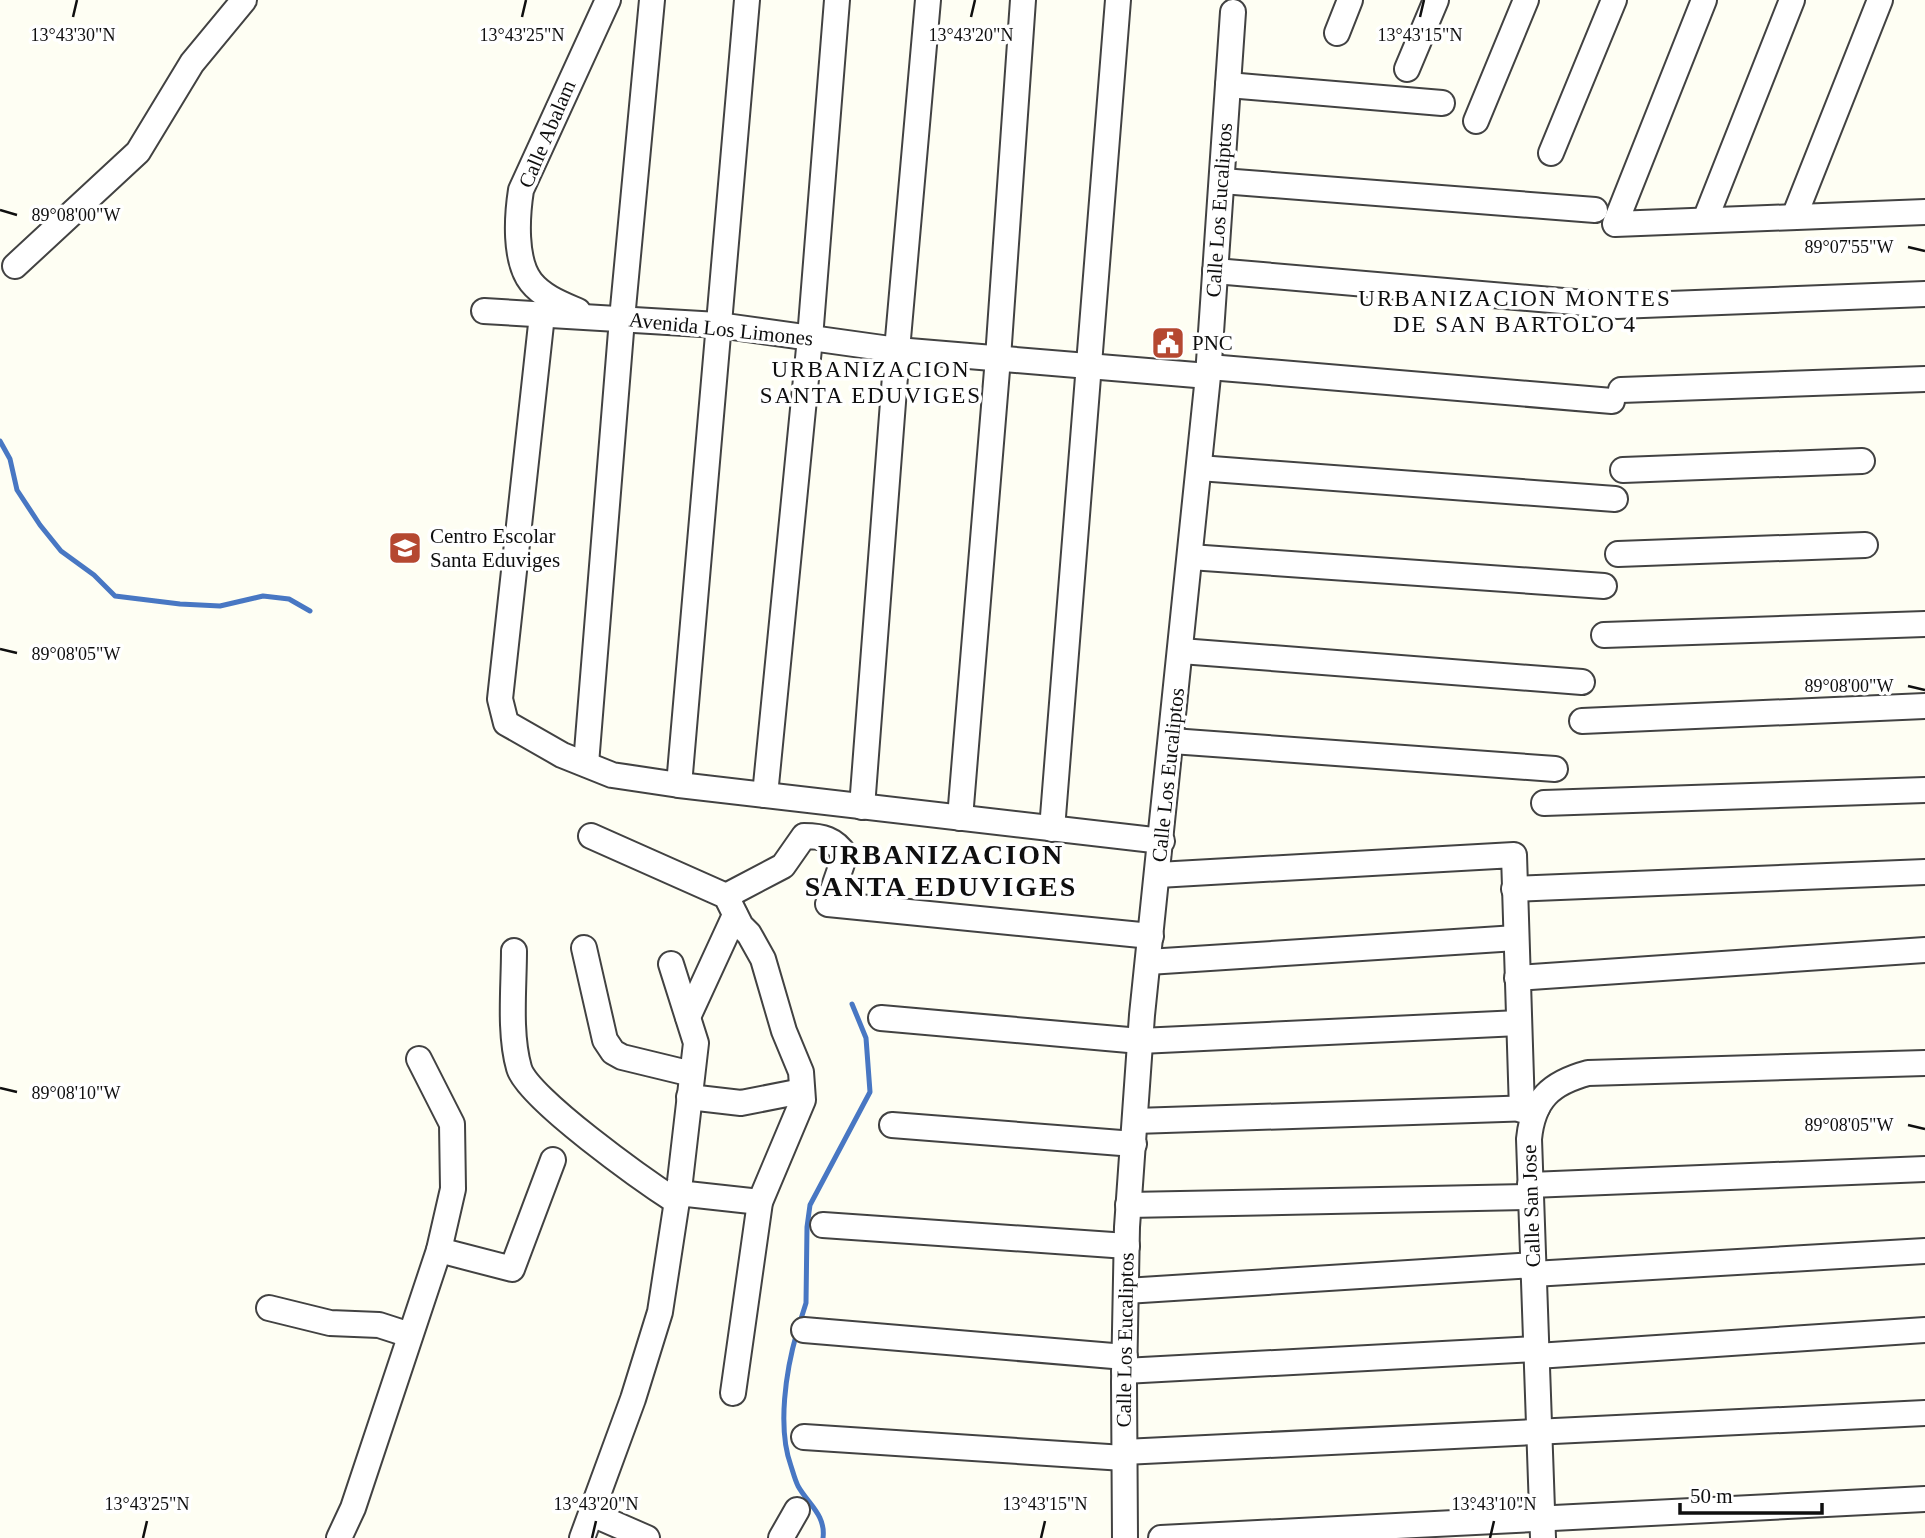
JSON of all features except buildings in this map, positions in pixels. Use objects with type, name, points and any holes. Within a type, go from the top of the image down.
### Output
[{"type":"street","points":[[15,266],[138,152],[192,63],[244,0]]},
{"type":"street","name":"Calle Abalam","points":[[595,318],[551,300],[530,281],[520,252],[517,220],[521,190],[608,0]]},
{"type":"street","points":[[586,764],[622,319],[652,0]]},
{"type":"street","points":[[680,785],[747,0]]},
{"type":"street","points":[[765,795],[810,338],[836,0]]},
{"type":"street","points":[[862,807],[897,349],[928,0]]},
{"type":"street","points":[[960,818],[998,358],[1023,0]]},
{"type":"street","points":[[1052,829],[1118,0]]},
{"type":"street","points":[[1337,33],[1350,0]]},
{"type":"street","points":[[1407,69],[1436,0]]},
{"type":"street","points":[[1476,121],[1526,0]]},
{"type":"street","points":[[1551,153],[1614,0]]},
{"type":"street","points":[[1704,0],[1615,223],[1925,212]]},
{"type":"street","points":[[1704,220],[1792,0]]},
{"type":"street","points":[[1794,217],[1880,0]]},
{"type":"street","name":"Calle Los Eucaliptos","points":[[1125,1538],[1124,1364],[1128,1205],[1140,1041],[1208,371],[1233,12]]},
{"type":"street","points":[[1228,85],[1443,103]]},
{"type":"street","points":[[1222,181],[1595,210]]},
{"type":"street","points":[[1215,271],[1613,305],[1925,295]]},
{"type":"street","name":"Avenida Los Limones","points":[[484,311],[719,326],[897,349],[1089,366],[1617,396],[1925,379]]},
{"type":"street","points":[[542,315],[500,699],[506,723],[562,755],[612,775],[1162,841]]},
{"type":"street","points":[[1623,470],[1862,461]]},
{"type":"street","points":[[1199,468],[1615,499]]},
{"type":"street","points":[[1618,554],[1865,545]]},
{"type":"street","points":[[1190,557],[1604,586]]},
{"type":"street","points":[[1604,635],[1925,624]]},
{"type":"street","points":[[1181,651],[1582,682]]},
{"type":"street","points":[[1582,721],[1925,706]]},
{"type":"street","points":[[1172,741],[1555,769]]},
{"type":"street","points":[[1544,803],[1925,790]]},
{"type":"street","points":[[591,836],[730,905],[763,959],[784,1031],[801,1072],[803,1100],[760,1202],[733,1394]]},
{"type":"street","points":[[688,1017],[730,905],[783,866],[804,836],[822,836],[839,845],[845,855],[828,904],[1151,936]]},
{"type":"street","points":[[892,1125],[1134,1132],[1529,1109],[1519,1023],[1514,855],[1158,875]]},
{"type":"street","points":[[1514,889],[1925,872]]},
{"type":"street","points":[[1148,962],[1516,938]]},
{"type":"street","points":[[584,948],[605,1040],[613,1052],[741,1103],[802,1091]]},
{"type":"street","points":[[1517,978],[1925,950]]},
{"type":"street","points":[[514,951],[516,1051],[519,1071],[533,1089],[622,1166],[677,1197],[760,1202]]},
{"type":"street","points":[[582,1538],[633,1399],[660,1312],[696,1043],[671,964]]},
{"type":"street","points":[[881,1018],[1140,1041],[1519,1023]]},
{"type":"street","points":[[339,1538],[352,1508],[439,1250],[453,1189],[452,1124],[419,1059]]},
{"type":"street","name":"Calle San Jose","points":[[1543,1528],[1529,1109],[1565,1079],[1588,1073],[1925,1063]]},
{"type":"street","points":[[439,1250],[512,1269],[553,1160]]},
{"type":"street","points":[[1128,1205],[1531,1191],[1925,1169]]},
{"type":"street","points":[[823,1225],[1127,1246]]},
{"type":"street","points":[[1126,1291],[1925,1251]]},
{"type":"street","points":[[269,1308],[330,1323],[379,1325],[410,1335]]},
{"type":"street","points":[[804,1330],[1124,1364],[1536,1352],[1925,1330]]},
{"type":"street","points":[[804,1437],[1124,1455],[1540,1430],[1925,1413]]},
{"type":"street","points":[[1161,1538],[1543,1528],[1925,1499]]},
{"type":"street","points":[[781,1538],[797,1510]]},
{"type":"street","points":[[592,1514],[647,1538]]},
{"type":"waterway","points":[[0,441],[10,459],[17,490],[40,525],[61,551],[94,575],[115,596],[220,606],[263,596],[289,599],[310,611]]},
{"type":"waterway","points":[[800,1322],[806,1303],[807,1227],[810,1205],[870,1092],[866,1038],[852,1004]]},
{"type":"waterway","points":[[797,1332],[789,1364],[784,1434],[796,1481],[819,1516],[823,1538]]},
{"type":"place","name":"PNC","points":[[1168,343]]},
{"type":"place","name":"Centro Escolar Santa Eduviges","points":[[405,548]]},
{"type":"district","name":"URBANIZACION MONTES DE SAN BARTOLO 4","points":[[1515,311]]},
{"type":"district","name":"URBANIZACION SANTA EDUVIGES","points":[[871,382]]},
{"type":"district","name":"URBANIZACION SANTA EDUVIGES","points":[[941,870]]}]
